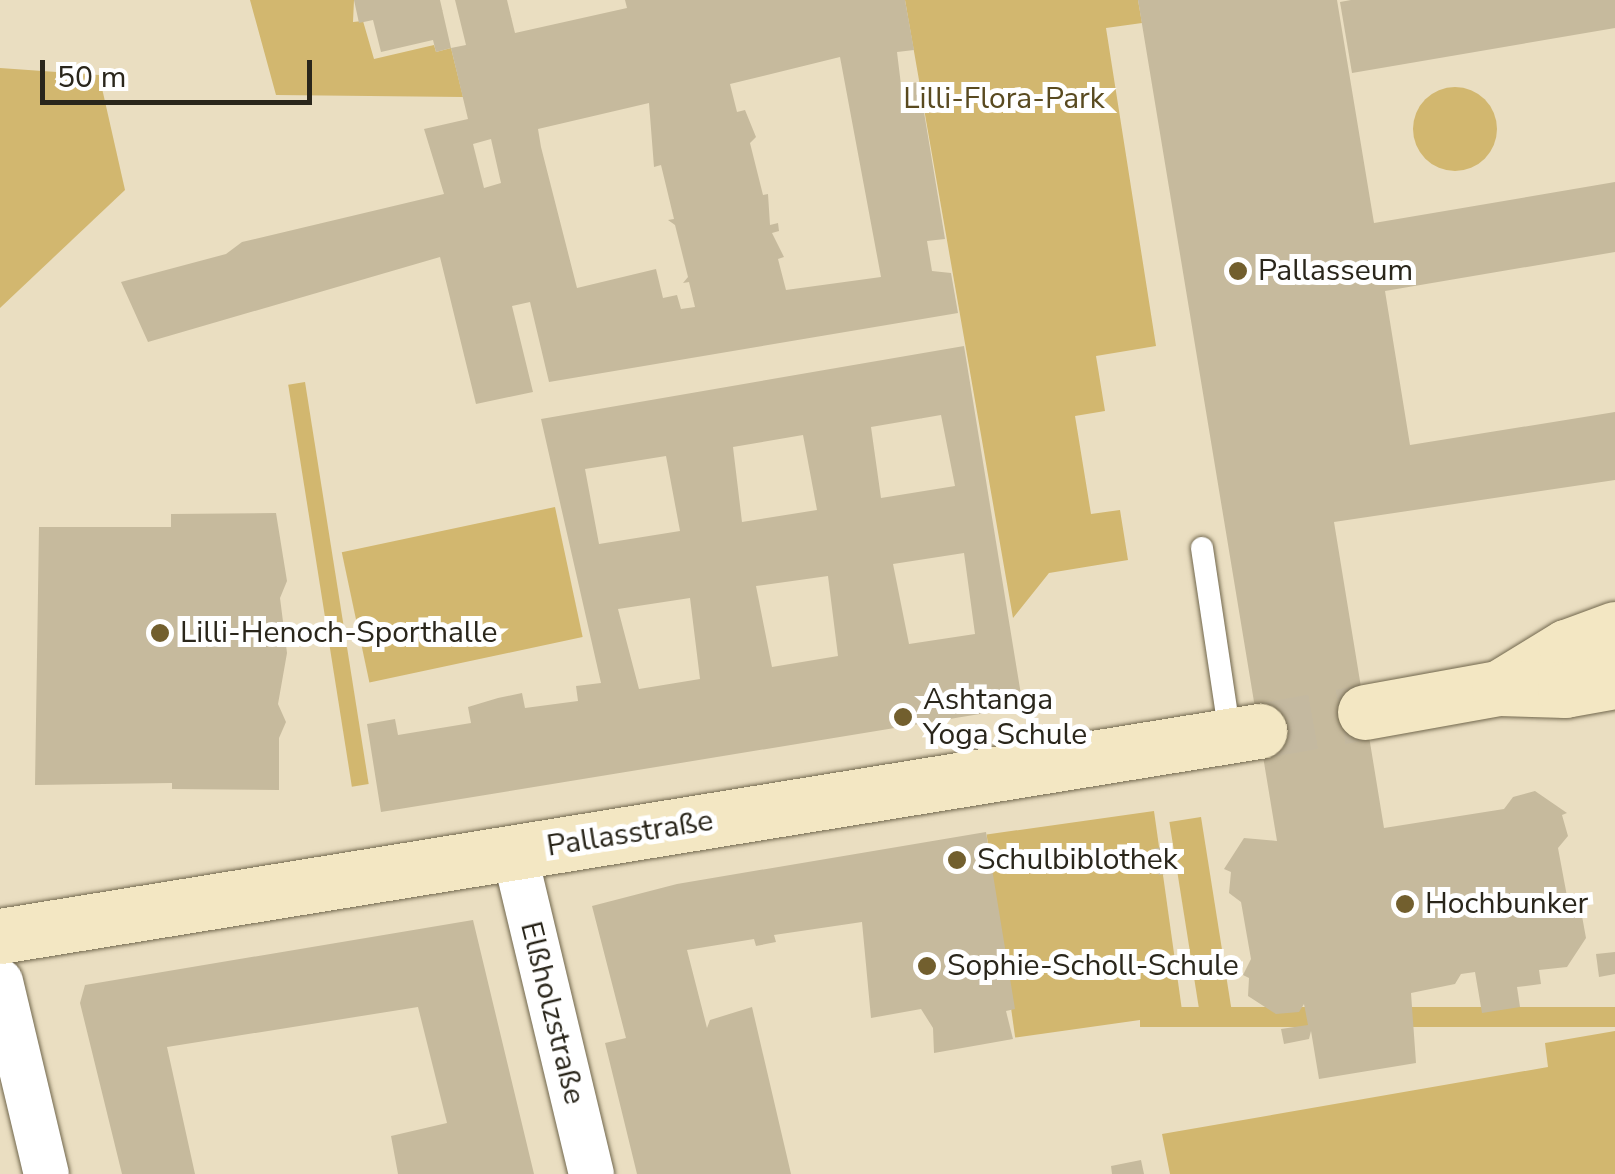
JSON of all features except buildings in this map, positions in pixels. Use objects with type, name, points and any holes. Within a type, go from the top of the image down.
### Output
[{"type":"main road","points":[[1499,688],[1566,647],[1615,629]]},
{"type":"main road","points":[[1365,712],[1499,688],[1565,690],[1615,681]]},
{"type":"main road","name":"Pallasstraße","points":[[0,936],[1244,733]]},
{"type":"street","name":"Elßholzstraße","points":[[514,853],[591,1174]]},
{"type":"street","points":[[0,981],[46,1174]]},
{"type":"lane","points":[[1202,548],[1244,733]]},
{"type":"green space","points":[[250,0],[354,0],[353,22],[363,21],[374,59],[434,45],[436,52],[451,48],[463,97],[276,95]]},
{"type":"green space","name":"Lilli-Flora-Park","points":[[905,0],[1138,0],[1142,23],[1106,28],[1156,346],[1096,356],[1105,411],[1075,416],[1091,514],[1120,510],[1128,560],[1049,573],[1013,618]]},
{"type":"green space","points":[[0,68],[99,75],[125,190],[0,308]]},
{"type":"green space","points":[[1455,87],[1471,90],[1485,99],[1494,113],[1494,145],[1485,159],[1471,168],[1455,171],[1439,168],[1425,159],[1416,145],[1413,129],[1416,113],[1425,99],[1439,90]]},
{"type":"green space","points":[[305,382],[369,784],[352,787],[288,385]]},
{"type":"green space","points":[[555,507],[583,637],[369,682],[342,552]]},
{"type":"green space","points":[[1154,811],[1183,1014],[1015,1038],[987,835]]},
{"type":"green space","points":[[1201,817],[1232,1011],[1200,1016],[1169,822]]},
{"type":"green space","points":[[1140,1007],[1615,1007],[1615,1027],[1140,1027]]},
{"type":"green space","points":[[1615,1031],[1615,1174],[1170,1174],[1162,1134],[1548,1067],[1545,1043]]},
{"type":"tunnel","points":[[1259,731],[1365,712]]},
{"type":"place","name":"Pallasseum","points":[[1238,271]]},
{"type":"place","name":"Lilli-Henoch-Sporthalle","points":[[160,633]]},
{"type":"place","name":"Ashtanga Yoga Schule","points":[[903,717]]},
{"type":"place","name":"Schulbiblothek","points":[[957,860]]},
{"type":"place","name":"Hochbunker","points":[[1405,904]]},
{"type":"place","name":"Sophie-Scholl-Schule","points":[[927,966]]}]
